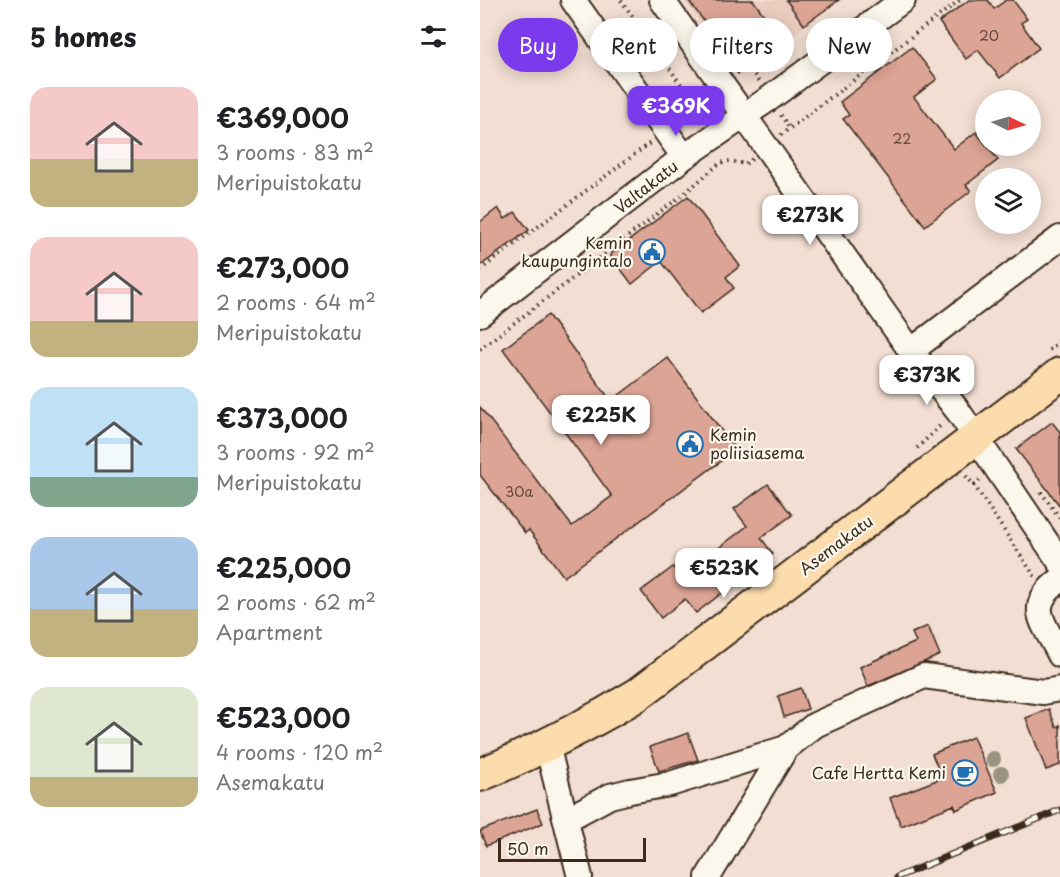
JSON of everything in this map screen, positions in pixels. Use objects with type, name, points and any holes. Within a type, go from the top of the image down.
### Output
[{"type":"main road","name":"Asemakatu","points":[[480,775],[548,745],[637,695],[976,437],[1051,365]]},
{"type":"street","points":[[573,0],[684,157]]},
{"type":"street","points":[[663,0],[911,351],[958,411],[1060,562]]},
{"type":"street","name":"Valtakatu","points":[[480,314],[684,157],[903,0]]},
{"type":"street","points":[[911,351],[1060,238]]},
{"type":"street","points":[[1053,586],[1038,606],[1060,655]]},
{"type":"street","points":[[708,877],[786,748],[815,725],[924,676],[1043,692],[1060,689]]},
{"type":"street","points":[[548,745],[580,877]]},
{"type":"street","points":[[567,819],[610,796],[670,784],[786,748]]},
{"type":"path","points":[[621,0],[697,107]]},
{"type":"path","points":[[480,350],[685,193],[720,163],[730,161],[745,164],[789,128],[960,0]]},
{"type":"path","points":[[480,270],[723,87]]},
{"type":"path","points":[[780,114],[789,128]]},
{"type":"path","points":[[1051,365],[1060,341]]},
{"type":"path","points":[[910,456],[958,411]]},
{"type":"path","points":[[974,485],[1053,586]]},
{"type":"shaded area","points":[[684,0],[839,0],[815,18],[806,18],[806,25],[794,34],[794,18],[697,18]]},
{"type":"building","points":[[688,0],[753,0],[766,18],[702,18]]},
{"type":"building","points":[[786,0],[839,0],[814,18],[806,18],[804,25]]},
{"type":"building","points":[[969,0],[988,0],[994,9],[1006,0],[1013,0],[1027,19],[1021,23],[1039,48],[1000,78],[978,50],[966,59],[939,22]]},
{"type":"building","points":[[912,47],[937,79],[914,97],[954,149],[975,133],[975,156],[995,156],[998,160],[988,168],[975,168],[975,178],[966,185],[971,191],[925,226],[843,119],[849,115],[840,102],[879,72],[892,72],[892,62]]},
{"type":"building","name":"Kemin kaupungintalo","points":[[688,196],[740,266],[726,277],[734,288],[701,313],[661,261],[632,284],[610,255]]},
{"type":"building","points":[[498,208],[505,219],[515,212],[529,230],[480,266],[480,222]]},
{"type":"building","name":"Kemin poliisiasema","points":[[548,315],[611,401],[668,358],[736,450],[564,577],[529,530],[525,533],[480,475],[480,407],[572,526],[612,496],[503,349]]},
{"type":"building","points":[[1052,422],[1060,432],[1060,506],[1016,449]]},
{"type":"building","points":[[768,484],[792,515],[761,538],[773,554],[696,613],[685,599],[661,618],[641,591],[673,567],[681,577],[747,526],[734,509]]},
{"type":"building","points":[[928,626],[940,655],[868,686],[860,667],[916,642],[912,633]]},
{"type":"building","points":[[801,688],[808,709],[784,717],[778,696]]},
{"type":"building","points":[[1049,709],[1056,727],[1060,725],[1060,765],[1046,770],[1026,718]]},
{"type":"building","points":[[688,733],[698,760],[659,771],[650,747]]},
{"type":"building","name":"Cafe Hertta Kemi","points":[[973,737],[997,792],[956,810],[954,805],[901,826],[890,798],[942,778],[932,754]]},
{"type":"building","points":[[537,809],[543,823],[486,846],[480,831]]},
{"type":"railway","points":[[897,877],[1060,810]]},
{"type":"place","name":"Kemin kaupungintalo","points":[[652,252]]},
{"type":"place","name":"Kemin poliisiasema","points":[[690,444]]},
{"type":"place","name":"Cafe Hertta Kemi","points":[[965,773]]}]
